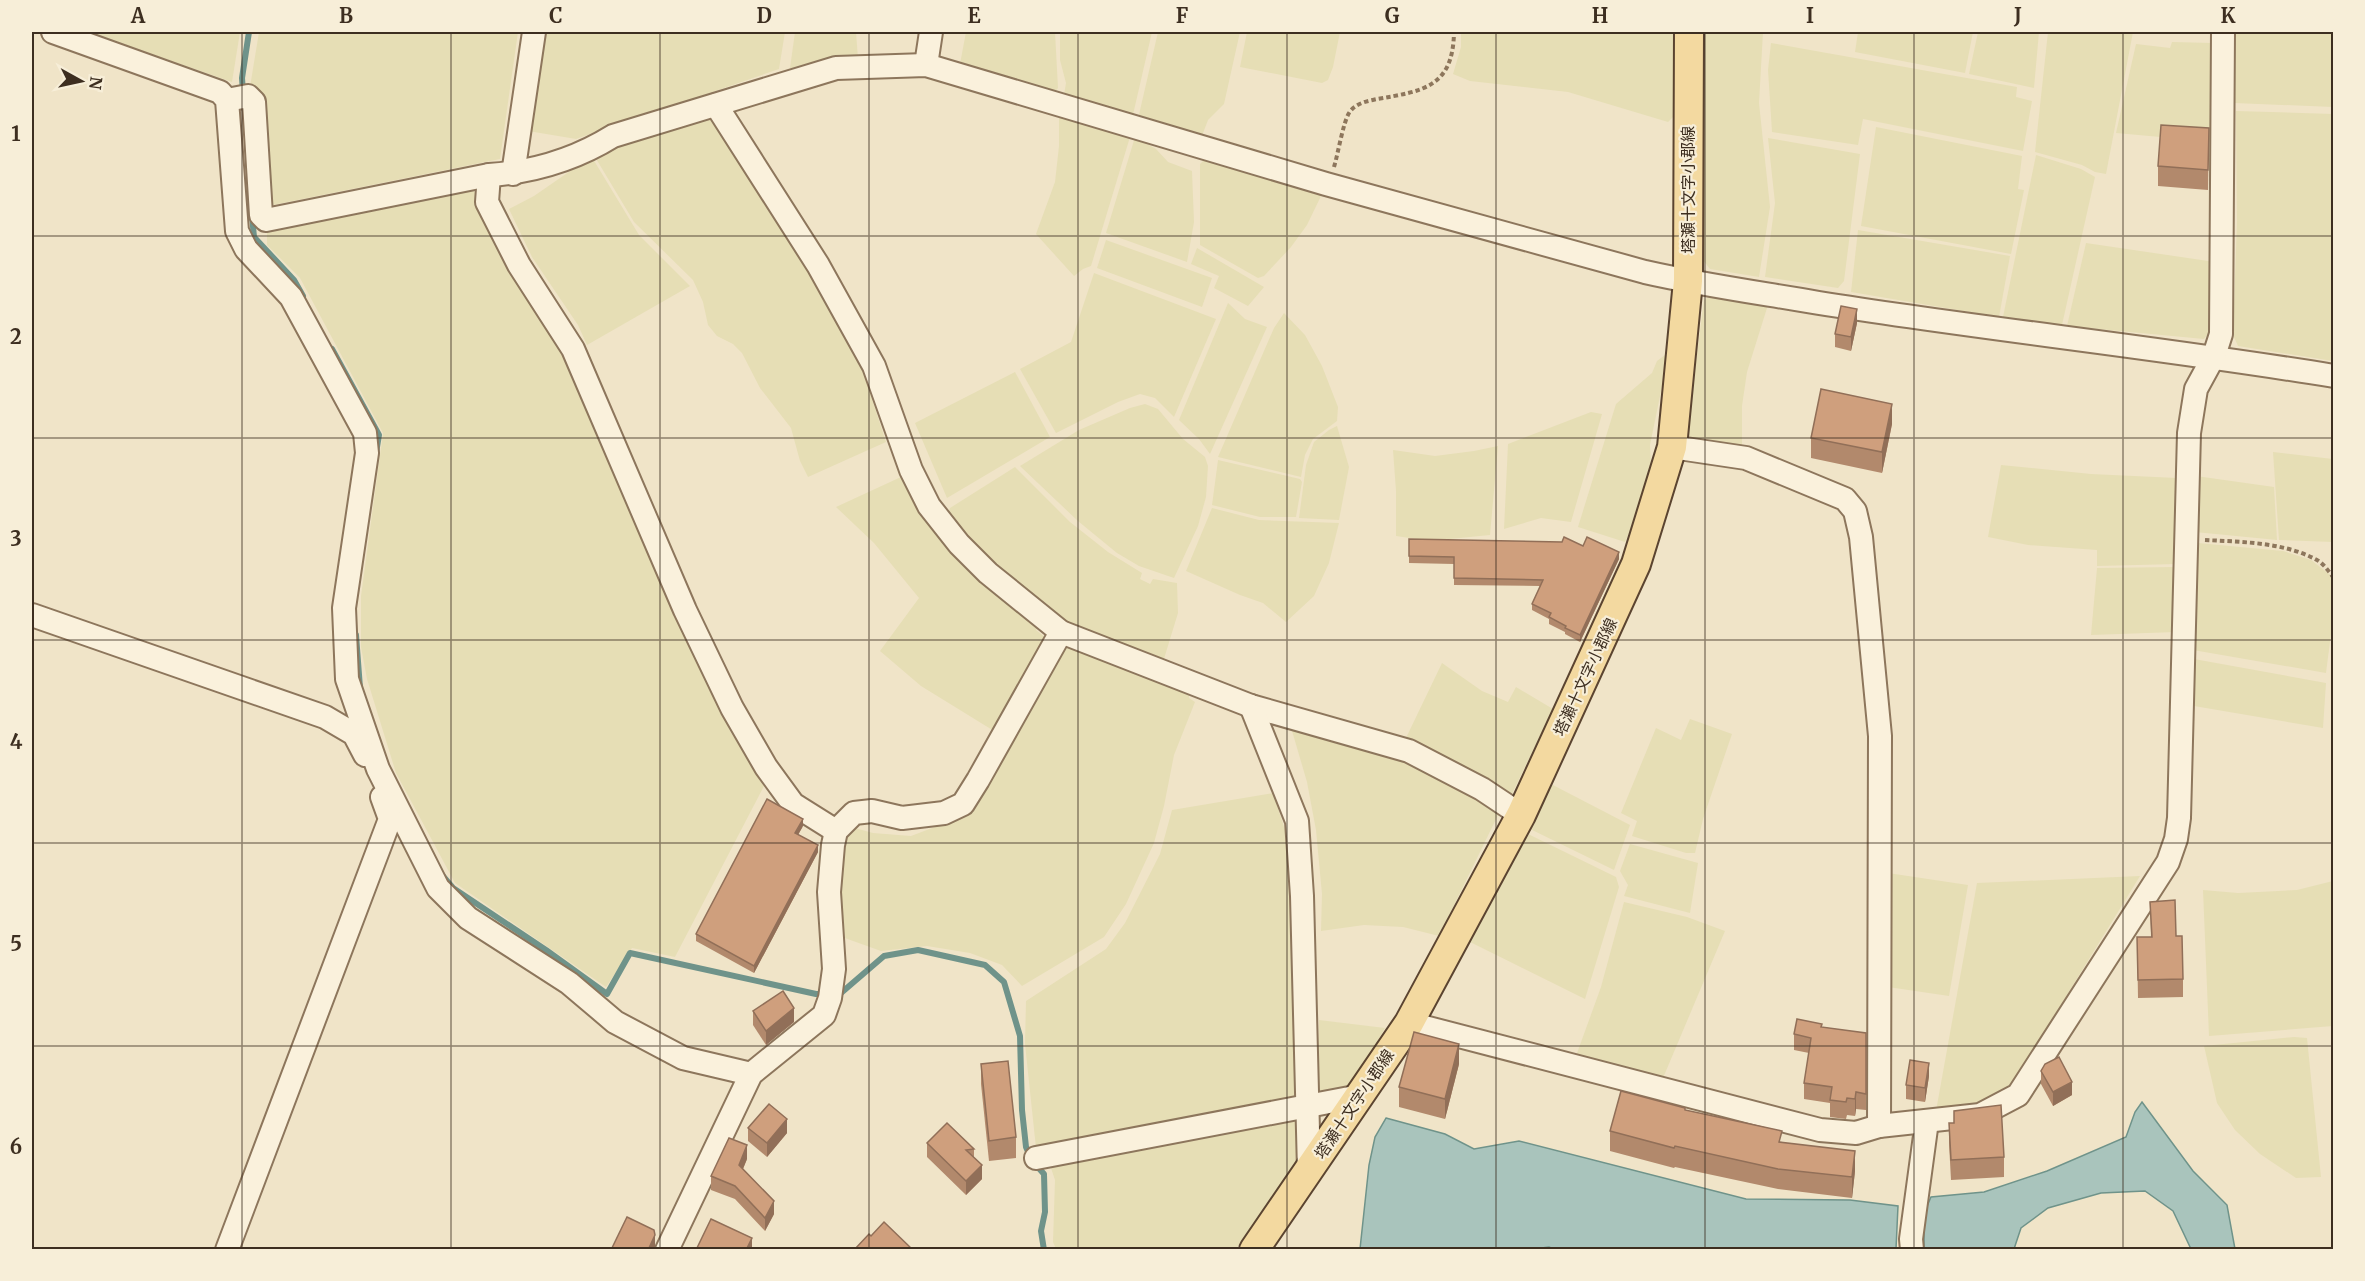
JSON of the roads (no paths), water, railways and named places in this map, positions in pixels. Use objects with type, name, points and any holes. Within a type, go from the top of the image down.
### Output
[{"type":"main road","name":"塔瀬十文字小郡線","points":[[1254,1250],[1409,1023],[1521,816],[1636,564],[1672,447],[1688,281],[1689,32]]},
{"type":"street","points":[[53,32],[220,92],[227,100],[237,231],[246,249],[291,297],[365,433],[367,453],[344,608],[347,679],[390,819],[226,1250]]},
{"type":"street","points":[[513,174],[534,32]]},
{"type":"street","points":[[926,65],[931,32]]},
{"type":"street","points":[[1409,1023],[1820,1130],[1856,1133],[1879,1126],[1980,1115],[2018,1095],[2168,862],[2176,839],[2179,818],[2189,433],[2196,389],[2214,356],[2221,334],[2223,32]]},
{"type":"street","points":[[227,100],[248,96],[254,102],[261,215],[266,219],[489,175],[513,174],[586,152],[613,136],[836,68],[926,65],[1326,184],[1645,272],[1950,324],[2214,356],[2334,376]]},
{"type":"street","points":[[716,105],[818,265],[874,366],[910,470],[929,506],[959,544],[988,573],[1061,632],[1251,706],[1409,751],[1482,789],[1521,816]]},
{"type":"street","points":[[489,175],[487,202],[519,265],[573,349],[685,610],[732,708],[766,767],[793,804],[836,831]]},
{"type":"street","points":[[1672,447],[1746,458],[1845,499],[1855,511],[1861,537],[1880,736],[1879,1126]]},
{"type":"street","points":[[32,615],[325,717],[354,734],[438,888],[468,918],[569,983],[615,1022],[683,1058],[751,1074]]},
{"type":"street","points":[[667,1250],[751,1074],[824,1016],[830,998],[834,969],[829,892],[836,831],[854,813],[872,811],[902,818],[944,813],[963,804],[1061,632]]},
{"type":"street","points":[[1251,706],[1297,821],[1302,896],[1309,1170]]},
{"type":"street","points":[[1035,1158],[1360,1096]]},
{"type":"street","points":[[1912,1250],[1911,1239],[1927,1121]]},
{"type":"water","points":[[2142,1102],[2193,1171],[2227,1205],[2235,1249],[2191,1249],[2173,1211],[2145,1191],[2101,1193],[2048,1208],[2021,1228],[2014,1249],[1924,1250],[1924,1213],[1931,1197],[1984,1192],[2047,1171],[2126,1137],[2135,1112]]},
{"type":"water","points":[[1386,1118],[1445,1134],[1474,1149],[1519,1141],[1746,1199],[1850,1200],[1898,1206],[1896,1249],[1556,1250],[1549,1247],[1526,1250],[1360,1249],[1369,1165],[1375,1137]]},
{"type":"waterway","points":[[243,92],[242,78],[249,32]]},
{"type":"waterway","points":[[252,216],[254,237],[294,280],[303,296]]},
{"type":"waterway","points":[[332,349],[379,435],[376,453]]},
{"type":"waterway","points":[[356,635],[360,688]]},
{"type":"waterway","points":[[442,875],[453,888],[607,994],[630,953],[816,994],[826,994]]},
{"type":"waterway","points":[[836,993],[841,993],[884,956],[918,950],[985,965],[1004,982],[1020,1036],[1022,1110],[1026,1147],[1030,1156]]},
{"type":"waterway","points":[[1035,1164],[1044,1174],[1045,1212],[1041,1231],[1044,1250]]}]
